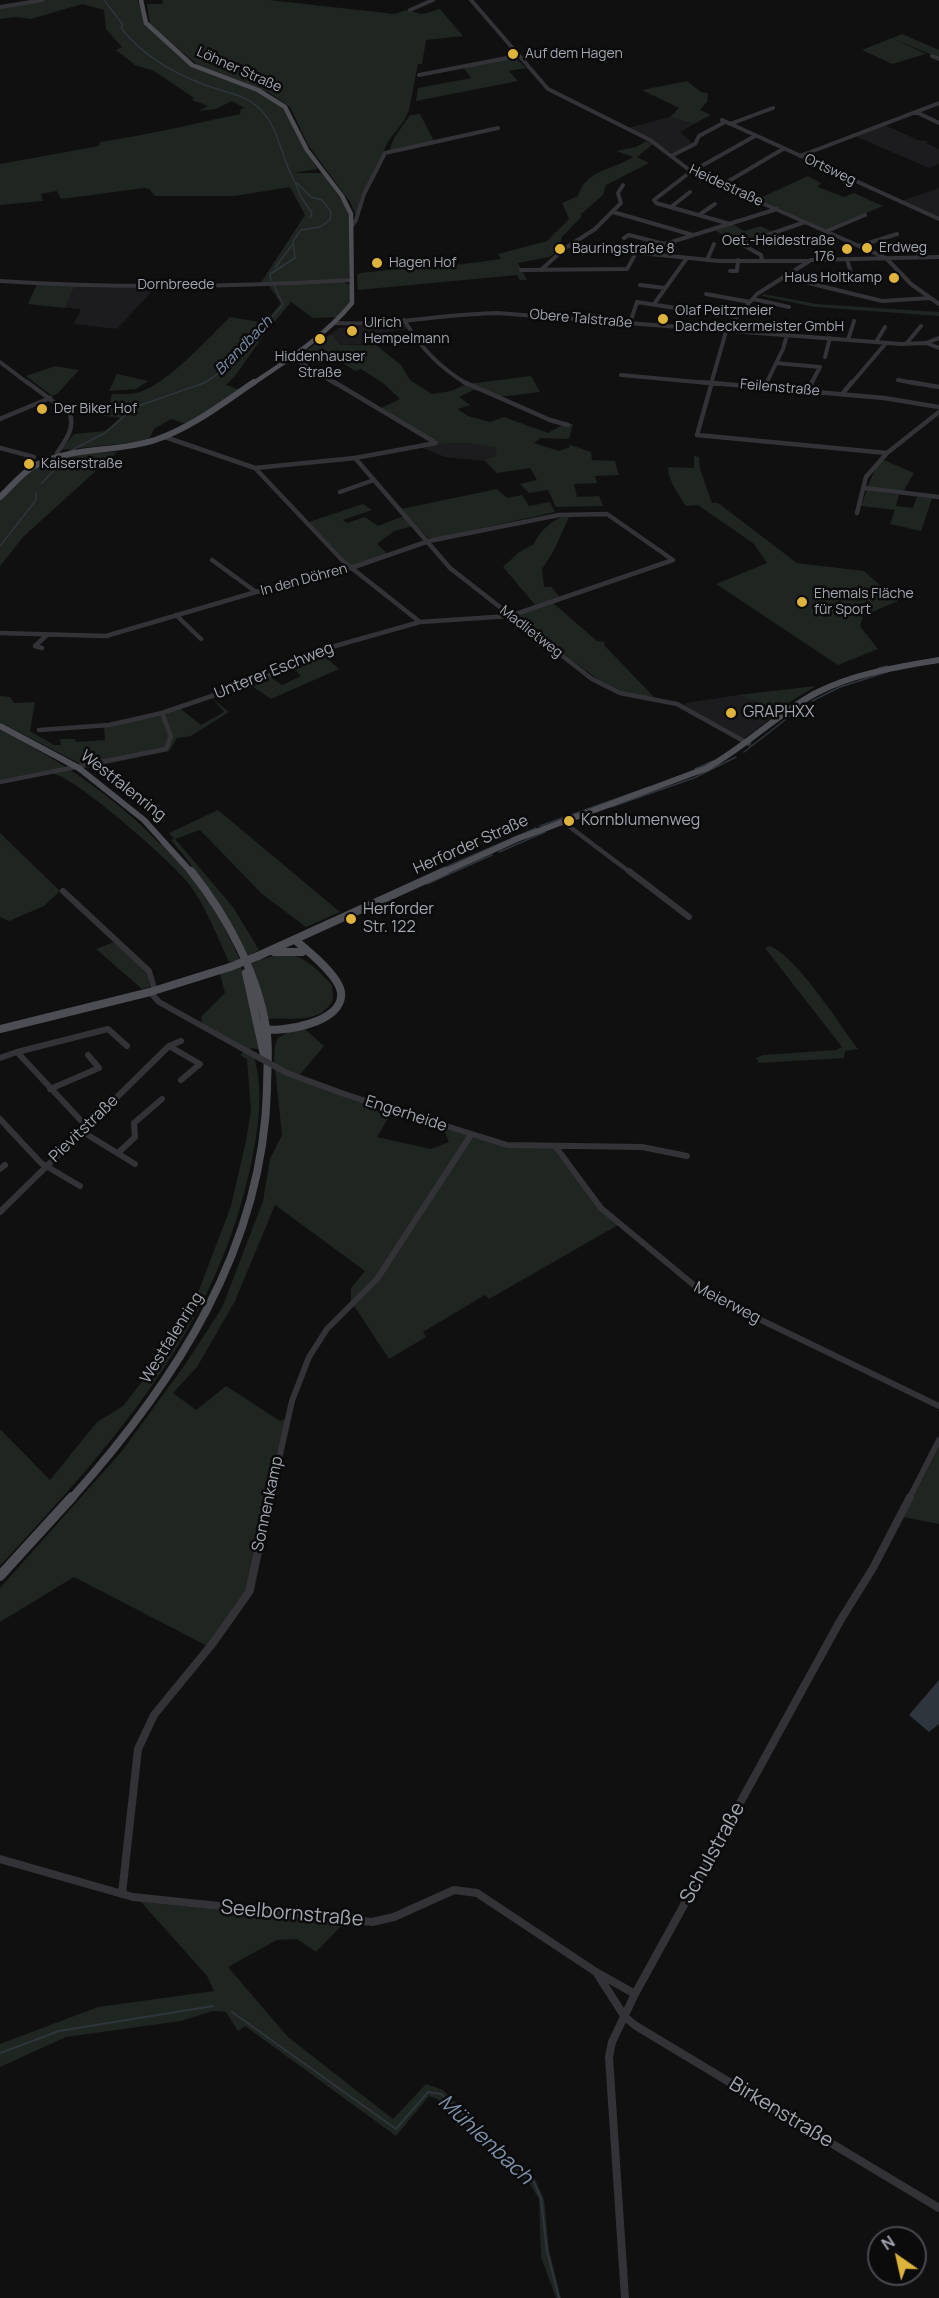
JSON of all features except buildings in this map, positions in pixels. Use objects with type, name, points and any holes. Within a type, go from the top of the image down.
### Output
[{"type":"main road","name":"Löhner Straße","points":[[141,0],[146,23],[192,65],[258,90],[281,102],[321,170],[346,204],[351,214],[351,226]]},
{"type":"main road","points":[[0,497],[27,471],[63,456],[139,445],[165,437],[191,424],[292,357],[337,322],[352,303],[351,226]]},
{"type":"main road","name":"Herforder Straße","points":[[0,1029],[153,992],[261,955],[562,820],[700,771],[749,744],[793,708],[828,688],[880,670],[939,660]]},
{"type":"main road","name":"Westfalenring","points":[[0,726],[77,768],[137,812],[179,855],[214,903],[242,957],[268,1048],[267,1123],[258,1178],[235,1255],[213,1300],[183,1354],[139,1415],[94,1472],[0,1576]]},
{"type":"main road","points":[[295,940],[294,946],[332,977]]},
{"type":"main road","points":[[264,1028],[282,1029],[314,1022],[325,1018],[339,1005],[341,990],[332,977],[295,940]]},
{"type":"main road","points":[[261,955],[283,951],[302,952]]},
{"type":"main road","points":[[264,1028],[314,1022]]},
{"type":"main road","name":"Westfalenring","points":[[264,1028],[267,1068]]},
{"type":"main road","points":[[268,1048],[271,1038],[282,1029]]},
{"type":"street","points":[[0,8],[43,0]]},
{"type":"street","points":[[410,10],[433,0]]},
{"type":"street","name":"Heidestraße","points":[[471,0],[517,56],[548,89],[650,140],[692,172],[886,258]]},
{"type":"street","points":[[420,75],[517,56]]},
{"type":"street","points":[[932,56],[939,59]]},
{"type":"street","points":[[800,156],[939,103]]},
{"type":"street","points":[[671,156],[695,144],[699,136],[725,122],[773,108]]},
{"type":"street","points":[[916,112],[939,123]]},
{"type":"street","name":"Ortsweg","points":[[725,122],[939,219]]},
{"type":"street","points":[[351,226],[356,220],[364,194],[385,153],[498,128]]},
{"type":"street","points":[[730,224],[654,200],[692,172],[755,136]]},
{"type":"street","points":[[722,185],[783,149]]},
{"type":"street","points":[[542,269],[570,245],[586,236],[613,212],[622,202],[618,193],[623,185]]},
{"type":"street","points":[[671,207],[690,192]]},
{"type":"street","points":[[699,215],[715,204]]},
{"type":"street","points":[[521,270],[627,269],[636,253],[777,209]]},
{"type":"street","points":[[613,212],[693,235]]},
{"type":"street","points":[[827,231],[865,215]]},
{"type":"street","points":[[762,260],[761,255],[743,245],[744,243],[806,222]]},
{"type":"street","points":[[859,246],[897,234]]},
{"type":"street","points":[[624,238],[629,235],[664,244]]},
{"type":"street","points":[[708,260],[714,244]]},
{"type":"street","points":[[570,245],[590,249]]},
{"type":"street","points":[[636,253],[708,260],[808,261],[939,257]]},
{"type":"street","points":[[654,304],[687,258]]},
{"type":"street","points":[[886,258],[911,284],[939,304]]},
{"type":"street","points":[[847,259],[851,273],[848,279]]},
{"type":"street","points":[[730,271],[737,271],[738,260]]},
{"type":"street","points":[[808,261],[751,301],[726,330],[697,435],[887,453]]},
{"type":"street","points":[[784,277],[882,301],[930,298]]},
{"type":"street","name":"Dornbreede","points":[[0,281],[277,285],[352,280]]},
{"type":"street","points":[[640,285],[665,288]]},
{"type":"street","points":[[706,294],[789,308]]},
{"type":"street","points":[[630,323],[637,302],[682,309]]},
{"type":"street","name":"Obere Talstraße","points":[[337,322],[366,323],[479,312],[886,343],[926,343],[939,339]]},
{"type":"street","points":[[404,320],[414,338],[453,378],[494,398],[568,425]]},
{"type":"street","points":[[848,340],[854,321]]},
{"type":"street","points":[[906,344],[921,326]]},
{"type":"street","points":[[876,342],[885,327]]},
{"type":"street","points":[[764,387],[787,335]]},
{"type":"street","points":[[825,357],[830,338]]},
{"type":"street","points":[[843,393],[886,343]]},
{"type":"street","points":[[926,343],[939,348]]},
{"type":"street","points":[[165,437],[255,468],[355,458],[436,443],[292,357]]},
{"type":"street","points":[[0,362],[72,417],[71,431],[57,453],[63,456]]},
{"type":"street","points":[[776,363],[820,367],[808,390]]},
{"type":"street","name":"Feilenstraße","points":[[621,375],[843,393],[939,407]]},
{"type":"street","points":[[898,380],[939,387]]},
{"type":"street","points":[[0,419],[50,399]]},
{"type":"street","points":[[857,513],[866,477],[887,453],[939,412]]},
{"type":"street","points":[[0,448],[34,457]]},
{"type":"street","name":"Madlietweg","points":[[355,458],[450,568],[592,679],[611,690],[677,704],[749,744]]},
{"type":"street","points":[[255,468],[351,568],[420,622]]},
{"type":"street","points":[[340,492],[374,480]]},
{"type":"street","points":[[865,488],[939,497]]},
{"type":"street","name":"In den Döhren","points":[[0,633],[106,636],[256,592],[351,568],[429,541],[559,515],[607,514],[673,560]]},
{"type":"street","points":[[212,560],[256,592]]},
{"type":"street","name":"Unterer Eschweg","points":[[39,730],[109,725],[162,713],[259,680],[321,650],[420,622],[510,616],[673,560]]},
{"type":"street","points":[[176,615],[201,639]]},
{"type":"street","points":[[42,648],[35,646],[47,635]]},
{"type":"street","points":[[0,782],[88,765],[125,755],[166,749],[171,736],[162,713]]},
{"type":"street","points":[[562,820],[689,917]]},
{"type":"street","points":[[63,891],[149,971],[153,992]]},
{"type":"street","name":"Engerheide","points":[[153,992],[159,1002],[308,1083],[471,1135],[507,1145],[642,1147],[687,1156]]},
{"type":"street","points":[[0,1058],[108,1029],[127,1046]]},
{"type":"street","name":"Pievitstraße","points":[[0,1212],[169,1046],[181,1041]]},
{"type":"street","points":[[169,1046],[200,1064],[181,1080]]},
{"type":"street","points":[[17,1052],[85,1129],[135,1164]]},
{"type":"street","points":[[50,1089],[99,1068],[88,1055]]},
{"type":"street","points":[[118,1153],[135,1138],[134,1123],[162,1099]]},
{"type":"street","points":[[0,1119],[46,1166],[80,1186]]},
{"type":"street","name":"Sonnenkamp","points":[[122,1894],[138,1749],[144,1730],[213,1643],[249,1592],[289,1413],[298,1382],[309,1357],[327,1329],[377,1279],[471,1135]]},
{"type":"street","name":"Meierweg","points":[[555,1146],[601,1208],[701,1291],[939,1406]]},
{"type":"street","name":"Schulstraße","points":[[625,2298],[609,2057],[612,2042],[635,1994],[840,1621],[873,1568],[939,1440]]},
{"type":"street","name":"Seelbornstraße","points":[[0,1859],[122,1894],[186,1904],[372,1922],[394,1917],[454,1890],[463,1890],[477,1893],[596,1972],[635,1994]]},
{"type":"street","name":"Seelbornstraße","points":[[596,1972],[625,2017]]},
{"type":"street","name":"Birkenstraße","points":[[625,2017],[636,2026],[939,2208]]},
{"type":"shaded area","points":[[48,0],[138,0],[146,25],[186,62],[254,90],[284,108],[306,152],[318,169],[292,173],[322,173],[345,205],[349,216],[349,277],[346,280],[260,284],[305,215],[290,187],[235,196],[155,196],[149,189],[144,188],[61,199],[57,191],[41,194],[43,201],[0,205],[0,164],[99,146],[100,142],[240,114],[241,109],[245,108],[232,101],[216,109],[198,111],[208,106],[192,100],[194,98],[154,71],[135,65],[116,50],[122,47],[106,29],[104,10],[82,4],[31,19],[15,17],[0,19],[0,8]]},
{"type":"shaded area","points":[[163,0],[269,0],[395,14],[406,10],[423,14],[440,9],[463,36],[426,40],[422,64],[418,64],[409,110],[404,121],[389,140],[363,194],[356,215],[350,202],[308,145],[290,107],[268,92],[199,66],[150,25],[147,4],[162,4]]},
{"type":"shaded area","points":[[902,34],[939,50],[939,58],[894,39],[926,54],[892,64],[862,50]]},
{"type":"shaded area","points":[[515,57],[526,68],[509,71],[518,81],[416,101],[418,88],[471,78],[463,67]]},
{"type":"shaded area","points":[[687,81],[701,92],[708,93],[707,102],[700,110],[711,115],[694,124],[670,117],[679,108],[642,90]]},
{"type":"shaded area","points":[[420,114],[434,141],[389,151],[394,138],[410,115]]},
{"type":"shaded area","points":[[670,117],[694,124],[680,132],[693,143],[675,153],[668,152],[627,128]]},
{"type":"shaded area","points":[[885,125],[918,140],[929,141],[926,143],[939,149],[939,164],[929,168],[855,136]]},
{"type":"shaded area","points":[[646,141],[653,144],[637,157],[649,163],[606,185],[603,195],[581,214],[581,217],[562,237],[558,251],[549,257],[518,263],[527,280],[520,280],[517,275],[358,290],[357,275],[360,273],[418,267],[426,269],[501,259],[498,254],[547,241],[569,219],[562,203],[578,196],[582,187],[593,176],[633,157],[616,151],[636,147]]},
{"type":"shaded area","points":[[808,176],[821,183],[818,187],[844,197],[854,193],[883,206],[827,230],[758,199]]},
{"type":"shaded area","points":[[939,188],[939,217],[901,201]]},
{"type":"shaded area","points":[[732,224],[744,231],[761,226],[772,232],[738,243],[714,230]]},
{"type":"shaded area","points":[[343,282],[350,285],[350,304],[340,317],[313,318],[291,302],[226,385],[240,390],[186,424],[171,419],[154,429],[148,441],[61,450],[74,434],[105,431],[120,418],[93,414],[94,406],[109,406],[112,394],[137,393],[164,379],[188,359],[230,317],[265,323],[281,303],[269,286]]},
{"type":"shaded area","points":[[37,284],[155,288],[117,329],[74,324],[81,309],[28,304]]},
{"type":"shaded area","points":[[37,284],[75,285],[65,308],[28,304]]},
{"type":"shaded area","points":[[763,294],[817,304],[939,312],[939,316],[815,307],[762,296]]},
{"type":"shaded area","points":[[403,322],[407,329],[388,332],[393,343],[341,345],[331,334],[338,328]]},
{"type":"shaded area","points":[[331,334],[341,345],[376,345],[401,365],[410,380],[432,394],[451,391],[467,384],[531,376],[540,392],[499,397],[474,390],[459,397],[470,405],[458,409],[468,416],[490,422],[504,417],[548,433],[564,424],[573,424],[569,439],[541,438],[534,443],[559,451],[570,447],[568,444],[591,452],[592,460],[615,461],[619,475],[595,476],[597,483],[574,484],[577,497],[599,496],[603,506],[556,507],[548,490],[529,493],[520,484],[537,480],[530,468],[497,473],[484,460],[495,456],[497,448],[466,443],[439,444],[381,408],[400,399],[383,383],[361,369],[355,371],[326,352],[296,357]]},
{"type":"shaded area","points":[[55,366],[79,370],[57,394],[52,396],[26,376]]},
{"type":"shaded area","points":[[117,374],[148,381],[136,389],[109,391]]},
{"type":"shaded area","points":[[466,443],[498,448],[495,456],[482,461],[445,457],[420,447],[439,444]]},
{"type":"shaded area","points":[[117,452],[24,536],[0,566],[0,500],[15,485],[31,471],[50,461],[72,456]]},
{"type":"shaded area","points":[[694,456],[699,457],[700,469],[712,503],[718,503],[797,563],[864,571],[898,601],[863,616],[860,626],[878,649],[838,665],[716,584],[767,563],[754,544],[698,505],[686,506],[677,493],[668,467],[694,468]]},
{"type":"shaded area","points":[[884,460],[914,473],[903,492],[871,488],[868,485],[877,466]]},
{"type":"shaded area","points":[[497,489],[507,498],[522,495],[529,506],[550,502],[555,512],[432,539],[428,538],[401,509]]},
{"type":"shaded area","points":[[867,490],[899,495],[896,506],[913,508],[917,497],[932,498],[921,531],[890,524],[895,510],[861,506]]},
{"type":"shaded area","points":[[363,504],[372,510],[343,520],[347,523],[365,517],[378,526],[404,516],[413,526],[394,531],[377,544],[388,554],[351,566],[309,522]]},
{"type":"shaded area","points":[[570,515],[553,552],[542,569],[544,587],[551,587],[560,597],[536,606],[503,567],[518,553],[534,544],[548,525],[559,518]]},
{"type":"shaded area","points":[[552,602],[597,641],[605,642],[604,645],[655,698],[621,692],[604,684],[514,617],[516,614]]},
{"type":"shaded area","points":[[320,652],[339,669],[271,699],[249,684],[269,676],[282,685],[301,676],[294,664]]},
{"type":"shaded area","points":[[816,686],[777,710],[738,695]]},
{"type":"shaded area","points":[[738,695],[777,710],[775,715],[741,741],[682,708],[686,703]]},
{"type":"shaded area","points":[[0,696],[10,697],[14,703],[35,702],[30,731],[54,745],[61,745],[60,739],[75,739],[76,742],[105,740],[104,727],[159,716],[181,709],[201,725],[224,712],[212,698],[229,712],[191,736],[177,738],[169,751],[88,768],[0,722]]},
{"type":"shaded area","points":[[0,730],[85,780],[123,809],[160,844],[163,843],[207,898],[240,960],[229,962],[201,902],[179,873],[145,841],[83,790],[66,779],[47,773],[34,773],[0,780]]},
{"type":"shaded area","points":[[218,810],[340,912],[306,927],[262,894],[200,830],[175,839],[233,907],[259,950],[246,957],[222,910],[171,840],[174,839],[169,833]]},
{"type":"shaded area","points":[[0,833],[60,891],[44,906],[9,921],[0,917]]},
{"type":"shaded area","points":[[114,942],[147,972],[150,987],[142,989],[96,949]]},
{"type":"shaded area","points":[[769,946],[792,962],[858,1049],[845,1051],[844,1058],[759,1063],[756,1058],[763,1055],[836,1050],[842,1047],[765,948]]},
{"type":"shaded area","points":[[280,954],[303,959],[332,985],[333,1000],[327,1008],[304,1018],[268,1019],[249,963]]},
{"type":"shaded area","points":[[241,966],[261,1050],[251,1048],[258,1076],[258,1121],[251,1164],[235,1224],[213,1280],[186,1333],[119,1430],[82,1476],[0,1566],[0,1429],[50,1480],[97,1422],[123,1406],[156,1364],[196,1298],[231,1206],[251,1111],[247,1059],[240,1055],[247,1049],[202,1023],[201,1017],[225,993],[220,974]]},
{"type":"shaded area","points":[[305,1029],[324,1046],[298,1077],[392,1112],[377,1137],[431,1149],[449,1142],[443,1128],[504,1146],[550,1145],[597,1205],[618,1225],[489,1299],[485,1295],[423,1332],[426,1337],[389,1359],[351,1301],[351,1288],[365,1271],[275,1205],[235,1301],[197,1367],[173,1393],[196,1410],[226,1386],[280,1421],[284,1419],[288,1425],[254,1592],[213,1649],[74,1577],[0,1622],[0,1588],[122,1451],[184,1366],[222,1308],[263,1201],[270,1159],[282,1135],[274,1059],[275,1045],[278,1038],[288,1032]]},
{"type":"shaded area","points":[[939,1447],[939,1524],[903,1517]]},
{"type":"shaded area","points":[[939,1680],[939,1724],[929,1732],[909,1715]]},
{"type":"shaded area","points":[[141,1902],[344,1923],[316,1952],[297,1939],[277,1940],[228,1967],[288,2037],[393,2119],[426,2084],[443,2090],[535,2179],[544,2199],[549,2250],[561,2298],[556,2298],[541,2257],[539,2199],[530,2184],[437,2099],[429,2096],[396,2136],[245,2026],[238,2031],[226,2012],[213,2011],[181,2021],[66,2037],[0,2067],[0,2044],[98,2007],[214,1991],[207,1976]]},
{"type":"waterway","name":"Brandbach","points":[[104,0],[123,25],[121,28],[148,55],[170,69],[241,97],[260,109],[272,125],[294,180]]},
{"type":"waterway","points":[[295,182],[301,197],[312,213],[310,218]]},
{"type":"waterway","name":"Brandbach","points":[[271,281],[270,274],[295,258],[293,241],[301,230],[320,227],[330,220],[331,212],[322,200],[311,197],[297,183]]},
{"type":"waterway","points":[[275,268],[292,245]]},
{"type":"waterway","name":"Brandbach","points":[[70,451],[105,433],[129,412],[141,405],[204,383],[215,376],[283,305],[274,285]]},
{"type":"waterway","name":"Brandbach","points":[[41,484],[66,458]]},
{"type":"waterway","points":[[0,546],[36,500],[36,493]]},
{"type":"waterway","points":[[879,668],[887,666]]},
{"type":"waterway","points":[[812,701],[840,687],[887,672]]},
{"type":"waterway","points":[[780,712],[814,691]]},
{"type":"waterway","points":[[744,752],[804,705]]},
{"type":"waterway","points":[[611,807],[694,778],[736,757]]},
{"type":"waterway","points":[[695,769],[713,761]]},
{"type":"waterway","points":[[540,826],[649,787]]},
{"type":"waterway","points":[[446,867],[536,828]]},
{"type":"waterway","points":[[499,852],[545,832]]},
{"type":"waterway","points":[[427,884],[492,855]]},
{"type":"waterway","name":"Mühlenbach","points":[[0,2053],[59,2031],[213,2006]]},
{"type":"waterway","name":"Mühlenbach","points":[[232,2012],[396,2129],[428,2092],[441,2094],[534,2182],[541,2199],[547,2251],[559,2298]]},
{"type":"place","name":"Auf dem Hagen","points":[[513,54]]},
{"type":"place","name":"Erdweg","points":[[867,248]]},
{"type":"place","name":"Bauringstraße 8","points":[[560,249]]},
{"type":"place","name":"Oet.-Heidestraße 176","points":[[847,249]]},
{"type":"place","name":"Hagen Hof","points":[[377,263]]},
{"type":"place","name":"Haus Holtkamp","points":[[894,278]]},
{"type":"place","name":"Olaf Peitzmeier Dachdeckermeister GmbH","points":[[663,319]]},
{"type":"place","name":"Ulrich Hempelmann","points":[[352,331]]},
{"type":"place","name":"Hiddenhauser Straße","points":[[320,339]]},
{"type":"place","name":"Der Biker Hof","points":[[42,409]]},
{"type":"place","name":"Kaiserstraße","points":[[29,464]]},
{"type":"place","name":"Ehemals Fläche für Sport","points":[[802,602]]},
{"type":"place","name":"GRAPHXX","points":[[731,713]]},
{"type":"place","name":"Kornblumenweg","points":[[569,821]]},
{"type":"place","name":"Herforder Str. 122","points":[[351,919]]}]
